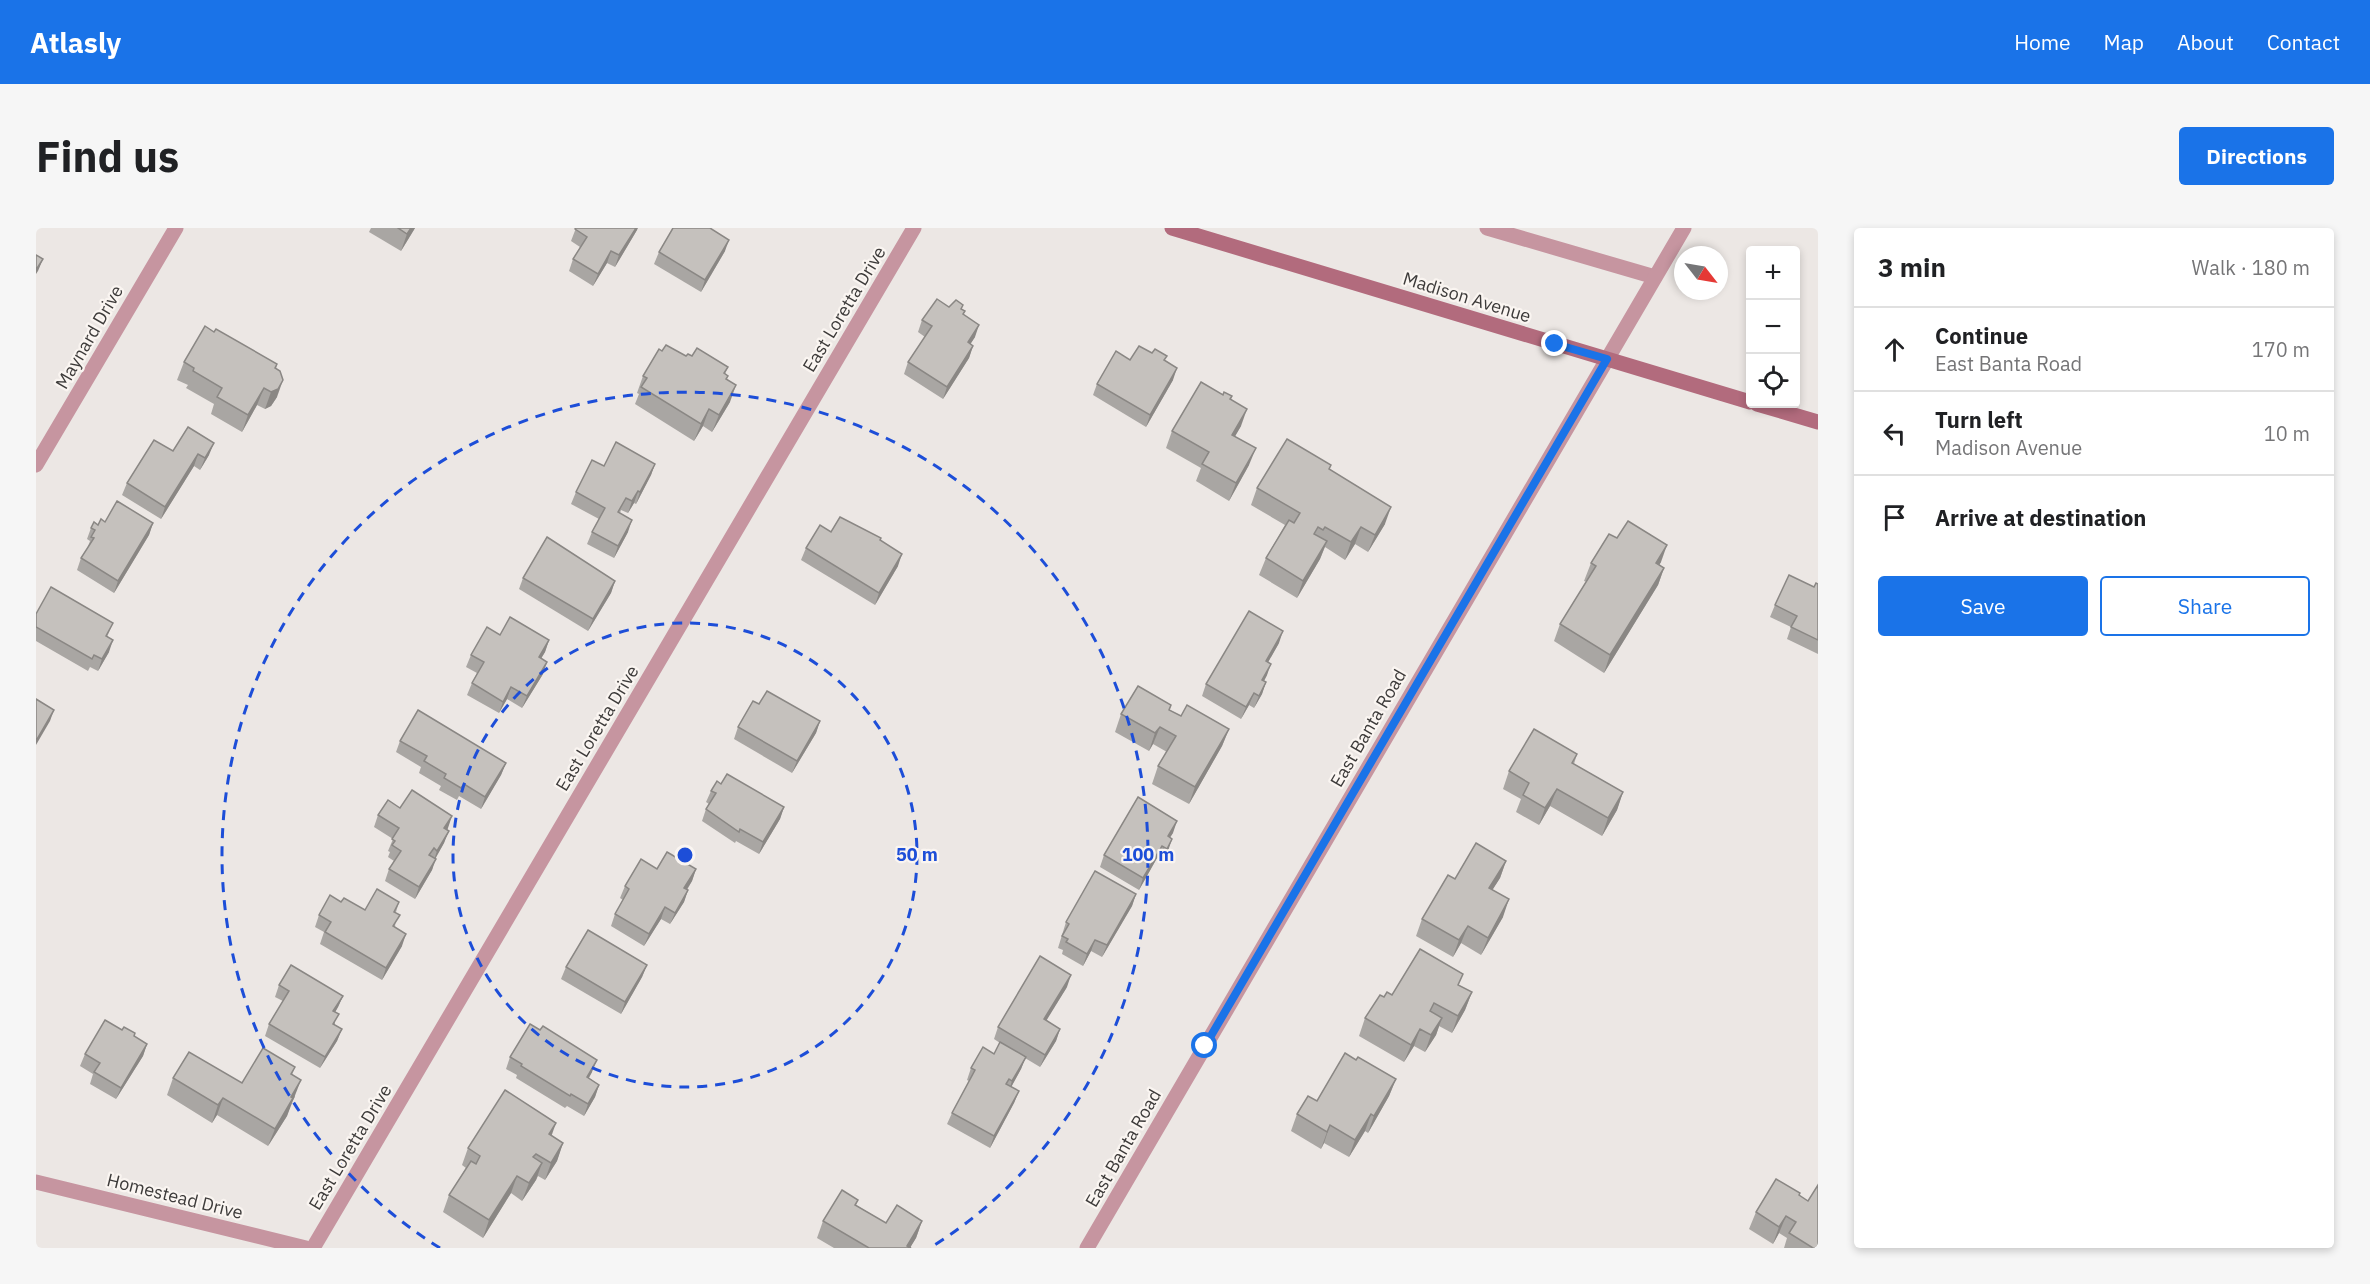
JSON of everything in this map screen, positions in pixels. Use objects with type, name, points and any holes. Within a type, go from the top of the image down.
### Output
[{"type":"main road","name":"Madison Avenue","points":[[1172,228],[1746,401]]},
{"type":"main road","points":[[1771,408],[1818,422]]},
{"type":"street","name":"Maynard Drive","points":[[36,465],[176,228]]},
{"type":"street","name":"East Loretta Drive","points":[[313,1248],[914,228]]},
{"type":"street","points":[[1487,228],[1655,278]]},
{"type":"street","name":"East Banta Road","points":[[1087,1248],[1684,228]]},
{"type":"street","name":"Homestead Drive","points":[[36,1182],[306,1248]]},
{"type":"building","points":[[398,228],[411,228],[407,234]]},
{"type":"building","points":[[576,228],[636,228],[619,255],[611,251],[598,274],[573,259],[587,237]]},
{"type":"building","points":[[673,228],[710,228],[729,240],[705,280],[659,252]]},
{"type":"building","points":[[36,255],[43,259],[36,270]]},
{"type":"building","points":[[937,299],[949,307],[956,300],[963,305],[961,309],[965,311],[963,314],[979,325],[968,342],[973,346],[947,387],[908,362],[932,326],[922,320]]},
{"type":"building","points":[[205,326],[214,332],[216,329],[277,364],[275,368],[280,371],[283,380],[278,389],[271,392],[264,388],[248,415],[217,397],[222,388],[193,371],[194,368],[184,362]]},
{"type":"building","points":[[666,345],[686,356],[688,354],[692,356],[697,348],[728,367],[724,373],[728,376],[726,379],[736,385],[719,415],[709,409],[701,424],[641,387],[647,378],[643,376],[659,349],[662,351]]},
{"type":"building","points":[[1139,346],[1152,353],[1155,349],[1167,356],[1164,360],[1177,368],[1150,415],[1097,384],[1116,351],[1130,360]]},
{"type":"building","points":[[1201,382],[1223,395],[1224,392],[1232,396],[1230,399],[1247,409],[1232,435],[1256,448],[1236,483],[1202,464],[1209,452],[1172,431]]},
{"type":"building","points":[[188,427],[214,443],[205,458],[198,454],[165,507],[127,483],[154,440],[173,451]]},
{"type":"building","points":[[1287,439],[1331,465],[1329,469],[1391,507],[1375,535],[1361,527],[1351,542],[1325,527],[1323,530],[1318,527],[1314,534],[1327,541],[1303,581],[1266,558],[1289,520],[1294,523],[1300,513],[1257,488]]},
{"type":"building","points":[[616,442],[655,464],[640,492],[638,491],[632,501],[626,498],[618,512],[632,520],[618,546],[592,532],[605,508],[576,492],[592,460],[604,466]]},
{"type":"building","points":[[117,501],[153,523],[118,581],[81,558],[94,538],[91,537],[95,530],[91,528],[94,522],[98,525],[101,519],[105,522]]},
{"type":"building","points":[[840,517],[881,538],[880,540],[902,554],[879,593],[806,548],[820,525],[831,532]]},
{"type":"building","points":[[1628,521],[1667,545],[1656,563],[1664,568],[1610,655],[1560,624],[1596,566],[1591,563],[1609,534],[1617,538]]},
{"type":"building","points":[[547,537],[615,581],[593,619],[523,578]]},
{"type":"building","points":[[1789,575],[1814,587],[1816,583],[1818,584],[1818,640],[1791,627],[1797,616],[1775,605]]},
{"type":"building","points":[[51,587],[113,623],[106,636],[113,640],[102,659],[94,655],[92,659],[36,627],[36,614]]},
{"type":"building","points":[[1249,611],[1283,631],[1266,661],[1271,664],[1262,680],[1266,682],[1259,696],[1254,693],[1246,707],[1206,684]]},
{"type":"building","points":[[510,617],[549,640],[539,657],[547,662],[527,696],[511,687],[503,702],[472,683],[484,662],[471,655],[487,627],[500,635]]},
{"type":"building","points":[[1138,686],[1171,705],[1169,710],[1181,716],[1187,705],[1229,729],[1195,787],[1158,766],[1176,736],[1160,727],[1155,733],[1121,714]]},
{"type":"building","points":[[767,691],[820,721],[797,761],[738,727],[753,701],[759,704]]},
{"type":"building","points":[[36,699],[54,710],[36,741]]},
{"type":"building","points":[[418,710],[506,763],[485,797],[464,784],[461,788],[444,778],[446,774],[424,761],[427,756],[400,741]]},
{"type":"building","points":[[1534,729],[1577,754],[1572,763],[1623,792],[1608,818],[1557,789],[1545,808],[1523,795],[1529,783],[1509,771]]},
{"type":"building","points":[[727,774],[784,807],[763,842],[740,829],[739,832],[706,809],[716,793],[711,791],[717,781],[721,784]]},
{"type":"building","points":[[412,790],[452,816],[444,828],[449,831],[437,851],[434,848],[429,855],[436,859],[419,887],[389,869],[401,851],[392,845],[395,841],[392,839],[399,828],[378,815],[388,800],[400,808]]},
{"type":"building","points":[[1138,797],[1177,821],[1168,836],[1172,839],[1167,849],[1162,846],[1143,878],[1104,855]]},
{"type":"building","points":[[1476,843],[1506,861],[1489,888],[1509,899],[1488,938],[1468,926],[1459,940],[1422,919],[1448,875],[1455,879]]},
{"type":"building","points":[[667,852],[696,869],[684,888],[688,890],[675,913],[665,907],[649,934],[615,914],[629,889],[625,886],[641,859],[657,869]]},
{"type":"building","points":[[1095,871],[1136,894],[1107,945],[1095,940],[1087,954],[1066,942],[1068,939],[1062,936],[1069,924],[1066,922]]},
{"type":"building","points":[[377,889],[399,902],[394,912],[400,915],[393,926],[406,934],[386,968],[325,932],[331,922],[319,915],[330,895],[341,902],[344,898],[365,910]]},
{"type":"building","points":[[588,930],[647,965],[625,1002],[566,967]]},
{"type":"building","points":[[1420,949],[1463,974],[1458,985],[1472,992],[1458,1016],[1434,1003],[1430,1011],[1442,1018],[1431,1035],[1420,1029],[1411,1045],[1365,1018],[1380,995],[1384,997],[1387,992],[1392,995]]},
{"type":"building","points":[[1040,956],[1071,975],[1044,1019],[1060,1029],[1045,1055],[998,1027]]},
{"type":"building","points":[[291,965],[343,996],[333,1011],[339,1014],[333,1024],[342,1029],[325,1057],[269,1024],[289,991],[279,985]]},
{"type":"building","points":[[105,1020],[122,1030],[124,1027],[135,1033],[134,1036],[147,1044],[121,1088],[94,1072],[100,1063],[85,1054]]},
{"type":"building","points":[[530,1024],[540,1030],[543,1026],[597,1060],[587,1077],[599,1085],[588,1104],[571,1094],[570,1096],[510,1057]]},
{"type":"building","points":[[1000,1042],[1026,1057],[1012,1081],[1009,1079],[1006,1084],[1019,1091],[994,1136],[952,1113],[975,1070],[971,1068],[983,1047],[994,1054]]},
{"type":"building","points":[[263,1048],[295,1067],[291,1074],[301,1080],[275,1129],[223,1098],[218,1105],[173,1078],[189,1052],[242,1083]]},
{"type":"building","points":[[1345,1053],[1356,1060],[1358,1057],[1396,1079],[1374,1116],[1371,1114],[1355,1140],[1330,1125],[1327,1132],[1297,1114],[1308,1096],[1317,1101]]},
{"type":"building","points":[[505,1090],[556,1123],[549,1134],[563,1143],[551,1163],[536,1154],[533,1157],[542,1163],[529,1183],[517,1176],[489,1220],[449,1195],[471,1161],[476,1164],[480,1156],[468,1148]]},
{"type":"building","points":[[1776,1179],[1800,1193],[1799,1195],[1808,1201],[1818,1185],[1818,1248],[1813,1248],[1789,1233],[1796,1222],[1786,1216],[1779,1227],[1756,1212]]},
{"type":"building","points":[[842,1190],[858,1200],[855,1205],[886,1223],[897,1205],[922,1221],[907,1246],[911,1248],[869,1248],[823,1221]]},
{"type":"route","points":[[1205,1046],[1607,359],[1555,344]]}]
